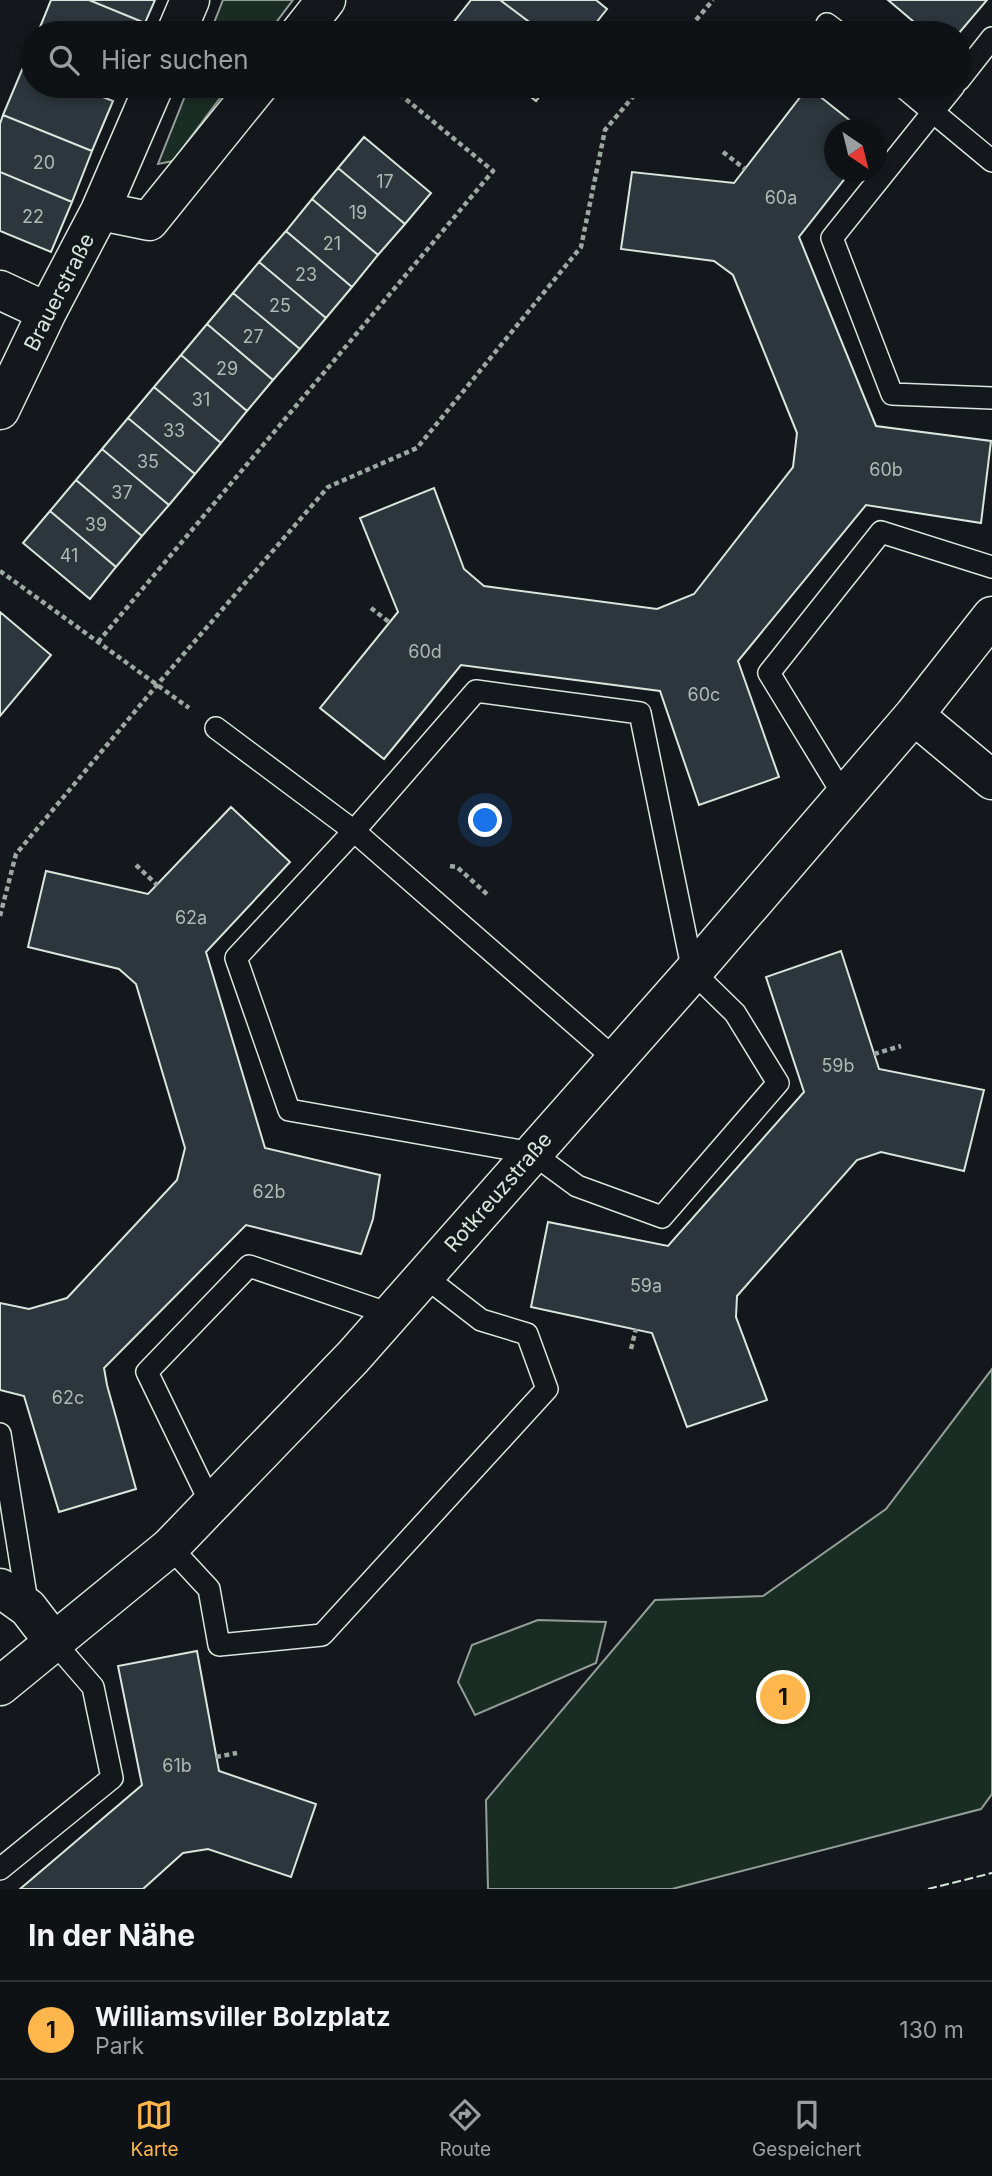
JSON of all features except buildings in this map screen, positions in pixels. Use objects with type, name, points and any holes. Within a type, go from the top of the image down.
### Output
[{"type":"street","points":[[181,21],[190,0]]},
{"type":"street","points":[[309,21],[326,0]]},
{"type":"street","name":"Brauerstraße","points":[[0,410],[100,211],[149,98]]},
{"type":"street","name":"Brauerstraße","points":[[100,211],[149,221],[248,98]]},
{"type":"street","points":[[0,290],[47,312]]},
{"type":"street","name":"Rotkreuzstraße","points":[[0,1686],[170,1547],[353,1357],[693,972],[914,715],[992,616]]},
{"type":"street","points":[[914,715],[992,780]]},
{"type":"street","points":[[14,1598],[54,1642]]},
{"type":"lane","points":[[971,65],[992,38]]},
{"type":"lane","points":[[916,98],[992,161]]},
{"type":"lane","points":[[944,98],[832,238],[892,394],[992,398]]},
{"type":"lane","points":[[844,796],[769,673],[881,532],[992,567]]},
{"type":"lane","points":[[476,691],[640,713],[693,972],[734,1013],[778,1083],[662,1217],[577,1186],[532,1153],[289,1110],[236,958],[354,831],[476,691]]},
{"type":"lane","points":[[216,728],[354,831],[615,1059]]},
{"type":"lane","points":[[211,1504],[147,1372],[249,1266],[390,1314]]},
{"type":"lane","points":[[170,1547],[209,1589],[219,1646],[322,1634],[547,1389],[527,1334],[481,1320],[424,1276]]},
{"type":"lane","points":[[0,1434],[14,1598]]},
{"type":"lane","points":[[0,1869],[112,1778],[93,1687],[54,1642]]},
{"type":"path","points":[[695,21],[713,0]]},
{"type":"path","points":[[98,642],[493,171],[405,98]]},
{"type":"path","points":[[0,916],[16,854],[328,487],[417,448],[581,247],[605,130],[632,98]]},
{"type":"path","points":[[723,152],[745,169]]},
{"type":"path","points":[[0,571],[216,728]]},
{"type":"path","points":[[371,608],[389,622]]},
{"type":"path","points":[[136,865],[157,885]]},
{"type":"path","points":[[874,1054],[901,1046]]},
{"type":"path","points":[[631,1349],[636,1329]]},
{"type":"path","points":[[216,1757],[237,1753]]},
{"type":"green space","points":[[223,0],[293,0],[277,21],[215,21]]},
{"type":"green space","points":[[184,98],[220,98],[173,161],[158,164]]},
{"type":"green space","points":[[992,1369],[992,1794],[981,1809],[672,1889],[488,1889],[486,1800],[655,1600],[763,1596],[886,1509]]},
{"type":"green space","points":[[538,1620],[606,1622],[596,1663],[475,1715],[458,1682],[472,1645]]},
{"type":"fence","points":[[928,1889],[992,1873]]},
{"type":"place","name":"Williamsviller Bolzplatz","points":[[783,1697]]}]
